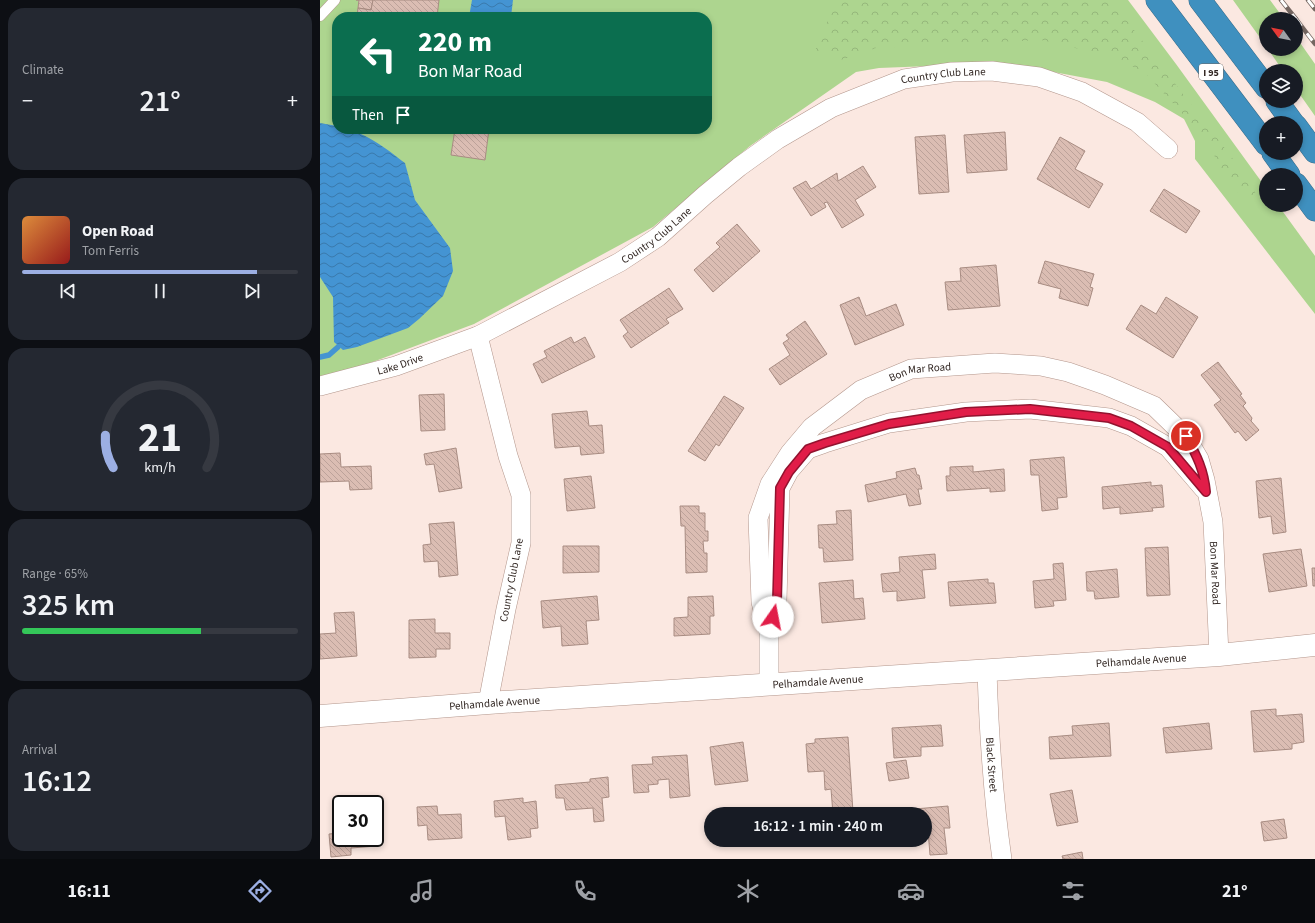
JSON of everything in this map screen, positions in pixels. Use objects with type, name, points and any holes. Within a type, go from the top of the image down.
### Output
[{"type":"highway","name":"I 95","points":[[1157,0],[1259,135]]},
{"type":"highway","points":[[1200,0],[1259,78]]},
{"type":"highway","points":[[1303,136],[1315,152]]},
{"type":"highway","points":[[1303,194],[1315,210]]},
{"type":"street","name":"Country Club Lane","points":[[488,703],[521,543],[521,495],[508,456],[478,336],[620,262],[658,237],[705,195],[778,138],[831,108],[904,79],[952,72],[992,71],[1039,77],[1082,92],[1137,122],[1168,149]]},
{"type":"street","name":"Lake Drive","points":[[320,386],[396,366],[478,336]]},
{"type":"street","name":"Bon Mar Road","points":[[769,632],[761,602],[758,518],[770,484],[790,453],[812,427],[861,390],[910,369],[995,363],[1041,366],[1068,372],[1105,385],[1154,406],[1186,436],[1199,460],[1205,480],[1212,522],[1219,655]]},
{"type":"street","name":"Bon Mar Road","points":[[769,685],[769,632],[777,601],[780,488],[789,472],[808,449],[889,424],[966,412],[1030,409],[1109,418],[1131,426],[1168,447],[1206,492]]},
{"type":"street","name":"Pelhamdale Avenue","points":[[320,716],[488,703],[1219,655],[1315,645]]},
{"type":"street","name":"Black Street","points":[[987,671],[989,738],[996,821],[1002,859]]},
{"type":"lane","points":[[320,16],[335,0]]},
{"type":"green space","points":[[320,0],[1128,0],[1259,178],[1259,212],[1283,212],[1315,256],[1315,314],[1195,159],[1195,141],[1184,119],[1155,102],[1107,82],[1006,63],[879,68],[856,72],[750,146],[653,227],[474,324],[338,375],[320,379]]},
{"type":"green space","points":[[833,0],[1111,0],[1253,185],[1259,206],[1244,199],[1220,173],[1211,145],[1146,74],[1118,58],[1041,40],[876,48],[838,61],[815,51],[827,22]]},
{"type":"green space","points":[[1233,0],[1270,0],[1279,12],[1259,12],[1259,36]]},
{"type":"green space","points":[[1303,47],[1315,64],[1315,116],[1303,99],[1303,64],[1278,64],[1273,56],[1303,56]]},
{"type":"water","points":[[472,0],[513,0],[512,12],[470,12]]},
{"type":"water","points":[[320,123],[332,125],[332,134],[360,134],[365,136],[382,146],[405,163],[415,200],[450,248],[453,271],[443,296],[408,328],[357,347],[343,350],[334,342],[333,297],[320,277]]},
{"type":"building","points":[[359,0],[373,0],[371,10],[358,8]]},
{"type":"building","points":[[373,0],[439,0],[438,12],[358,12],[358,8],[371,10]]},
{"type":"building","points":[[1005,132],[1007,170],[967,173],[964,135]]},
{"type":"building","points":[[454,134],[488,134],[485,160],[451,155]]},
{"type":"building","points":[[945,135],[949,192],[919,194],[915,137]]},
{"type":"building","points":[[1060,137],[1085,151],[1075,169],[1103,184],[1089,208],[1037,179]]},
{"type":"building","points":[[863,166],[876,187],[855,200],[864,215],[842,228],[827,202],[824,203],[826,207],[811,216],[793,188],[806,181],[811,189],[837,173],[838,181]]},
{"type":"building","points":[[1164,189],[1200,211],[1186,233],[1150,211]]},
{"type":"building","points":[[737,224],[760,251],[713,292],[694,270],[720,247],[716,243]]},
{"type":"building","points":[[1045,261],[1094,274],[1090,287],[1093,288],[1088,306],[1059,298],[1061,289],[1038,283]]},
{"type":"building","points":[[996,265],[1000,306],[948,310],[945,282],[961,281],[960,268]]},
{"type":"building","points":[[669,288],[683,309],[666,319],[669,323],[631,348],[623,336],[628,332],[620,320]]},
{"type":"building","points":[[859,297],[866,316],[896,304],[904,325],[855,345],[840,305]]},
{"type":"building","points":[[1166,297],[1198,317],[1173,358],[1126,329],[1141,305],[1156,314]]},
{"type":"building","points":[[805,321],[827,354],[780,385],[769,369],[790,355],[783,343],[789,339],[786,335]]},
{"type":"building","points":[[571,337],[574,343],[585,337],[595,357],[542,383],[533,364],[547,357],[544,351]]},
{"type":"building","points":[[1218,362],[1242,394],[1240,395],[1246,403],[1243,406],[1252,418],[1251,421],[1259,430],[1246,441],[1238,431],[1235,433],[1214,405],[1221,400],[1201,375]]},
{"type":"building","points":[[444,394],[445,430],[421,431],[419,395]]},
{"type":"building","points":[[724,396],[744,408],[719,446],[716,444],[705,461],[688,451]]},
{"type":"building","points":[[587,411],[589,426],[602,425],[604,453],[581,455],[580,446],[555,448],[552,414]]},
{"type":"building","points":[[456,448],[462,488],[439,492],[434,464],[426,465],[424,454]]},
{"type":"building","points":[[340,453],[341,467],[371,466],[372,489],[350,490],[349,481],[320,482],[320,454]]},
{"type":"building","points":[[1064,457],[1067,497],[1057,498],[1058,509],[1042,511],[1039,475],[1031,475],[1030,460]]},
{"type":"building","points":[[973,466],[973,472],[1004,469],[1005,491],[990,492],[990,488],[947,491],[946,476],[950,476],[950,467]]},
{"type":"building","points":[[915,468],[917,475],[919,475],[922,489],[918,489],[921,504],[909,506],[906,494],[868,502],[865,485],[897,478],[896,472]]},
{"type":"building","points":[[591,476],[595,508],[567,511],[564,479]]},
{"type":"building","points":[[1281,478],[1286,532],[1273,534],[1271,516],[1259,518],[1256,481]]},
{"type":"building","points":[[1151,482],[1151,486],[1162,485],[1164,507],[1152,508],[1153,511],[1120,514],[1120,507],[1103,509],[1102,487]]},
{"type":"building","points":[[680,506],[699,506],[699,513],[705,513],[705,531],[708,531],[708,541],[703,541],[704,553],[707,553],[707,572],[686,573],[685,526],[681,526]]},
{"type":"building","points":[[851,510],[853,560],[824,562],[823,548],[819,548],[818,525],[837,524],[836,511]]},
{"type":"building","points":[[454,522],[458,575],[439,577],[438,561],[424,562],[423,545],[431,544],[429,524]]},
{"type":"building","points":[[563,546],[599,546],[599,572],[563,573]]},
{"type":"building","points":[[1168,547],[1170,595],[1147,596],[1145,548]]},
{"type":"building","points":[[1301,549],[1307,586],[1269,592],[1263,554]]},
{"type":"building","points":[[935,554],[936,569],[922,570],[925,598],[897,601],[897,591],[883,592],[881,574],[900,572],[899,557]]},
{"type":"building","points":[[1063,563],[1066,600],[1053,601],[1054,606],[1035,608],[1033,581],[1054,579],[1053,564]]},
{"type":"building","points":[[1312,568],[1315,568],[1315,586],[1313,586]]},
{"type":"building","points":[[1117,569],[1119,597],[1095,599],[1094,591],[1087,591],[1086,572]]},
{"type":"building","points":[[988,579],[988,583],[994,583],[996,603],[950,606],[948,582]]},
{"type":"building","points":[[853,580],[854,599],[863,598],[865,619],[822,623],[819,583]]},
{"type":"building","points":[[597,596],[599,620],[586,621],[588,644],[562,646],[561,626],[543,628],[541,601]]},
{"type":"building","points":[[713,596],[714,616],[710,616],[710,634],[674,636],[674,618],[688,617],[688,597]]},
{"type":"building","points":[[354,612],[357,656],[320,659],[320,634],[336,633],[334,613]]},
{"type":"building","points":[[435,619],[435,633],[450,633],[450,649],[436,649],[436,657],[409,658],[409,620]]},
{"type":"building","points":[[1276,709],[1276,716],[1302,714],[1304,742],[1292,744],[1292,749],[1254,752],[1251,711]]},
{"type":"building","points":[[1109,723],[1111,756],[1050,759],[1049,737],[1073,735],[1072,726]]},
{"type":"building","points":[[1209,723],[1212,749],[1166,753],[1163,728]]},
{"type":"building","points":[[941,725],[943,746],[921,747],[921,756],[894,758],[892,728]]},
{"type":"building","points":[[848,737],[853,807],[832,807],[831,789],[825,790],[824,771],[808,772],[806,744],[815,743],[815,739]]},
{"type":"building","points":[[743,742],[748,781],[715,785],[710,747]]},
{"type":"building","points":[[687,755],[690,796],[670,798],[669,779],[658,780],[658,784],[648,785],[649,792],[634,793],[632,765],[653,764],[652,757]]},
{"type":"building","points":[[906,760],[909,778],[889,781],[886,763]]},
{"type":"building","points":[[608,777],[609,797],[602,798],[604,821],[594,822],[593,808],[566,810],[564,798],[556,798],[555,785],[590,782],[590,779]]},
{"type":"building","points":[[1072,790],[1078,822],[1057,826],[1050,794]]},
{"type":"building","points":[[523,798],[523,803],[536,801],[538,828],[530,829],[531,837],[508,840],[505,816],[495,817],[494,801]]},
{"type":"building","points":[[437,806],[438,815],[461,814],[462,838],[428,840],[427,825],[418,826],[417,807]]},
{"type":"building","points":[[948,806],[950,828],[944,828],[947,854],[930,855],[929,847],[932,847],[932,807]]},
{"type":"building","points":[[1284,819],[1287,838],[1264,841],[1261,822]]},
{"type":"building","points":[[329,834],[332,834],[332,847],[364,847],[351,848],[351,855],[331,857]]},
{"type":"building","points":[[1082,852],[1083,859],[1063,859],[1062,856]]},
{"type":"waterway","points":[[320,357],[329,355],[338,347]]},
{"type":"railway","points":[[1281,0],[1290,12]]},
{"type":"railway","points":[[1308,0],[1315,9]]},
{"type":"railway","points":[[1303,28],[1315,44]]},
{"type":"route","points":[[773,617],[777,601],[780,488],[789,472],[808,449],[889,424],[966,412],[1030,409],[1109,418],[1131,426],[1168,447],[1186,466],[1206,492],[1205,480],[1199,460],[1186,436]]}]
